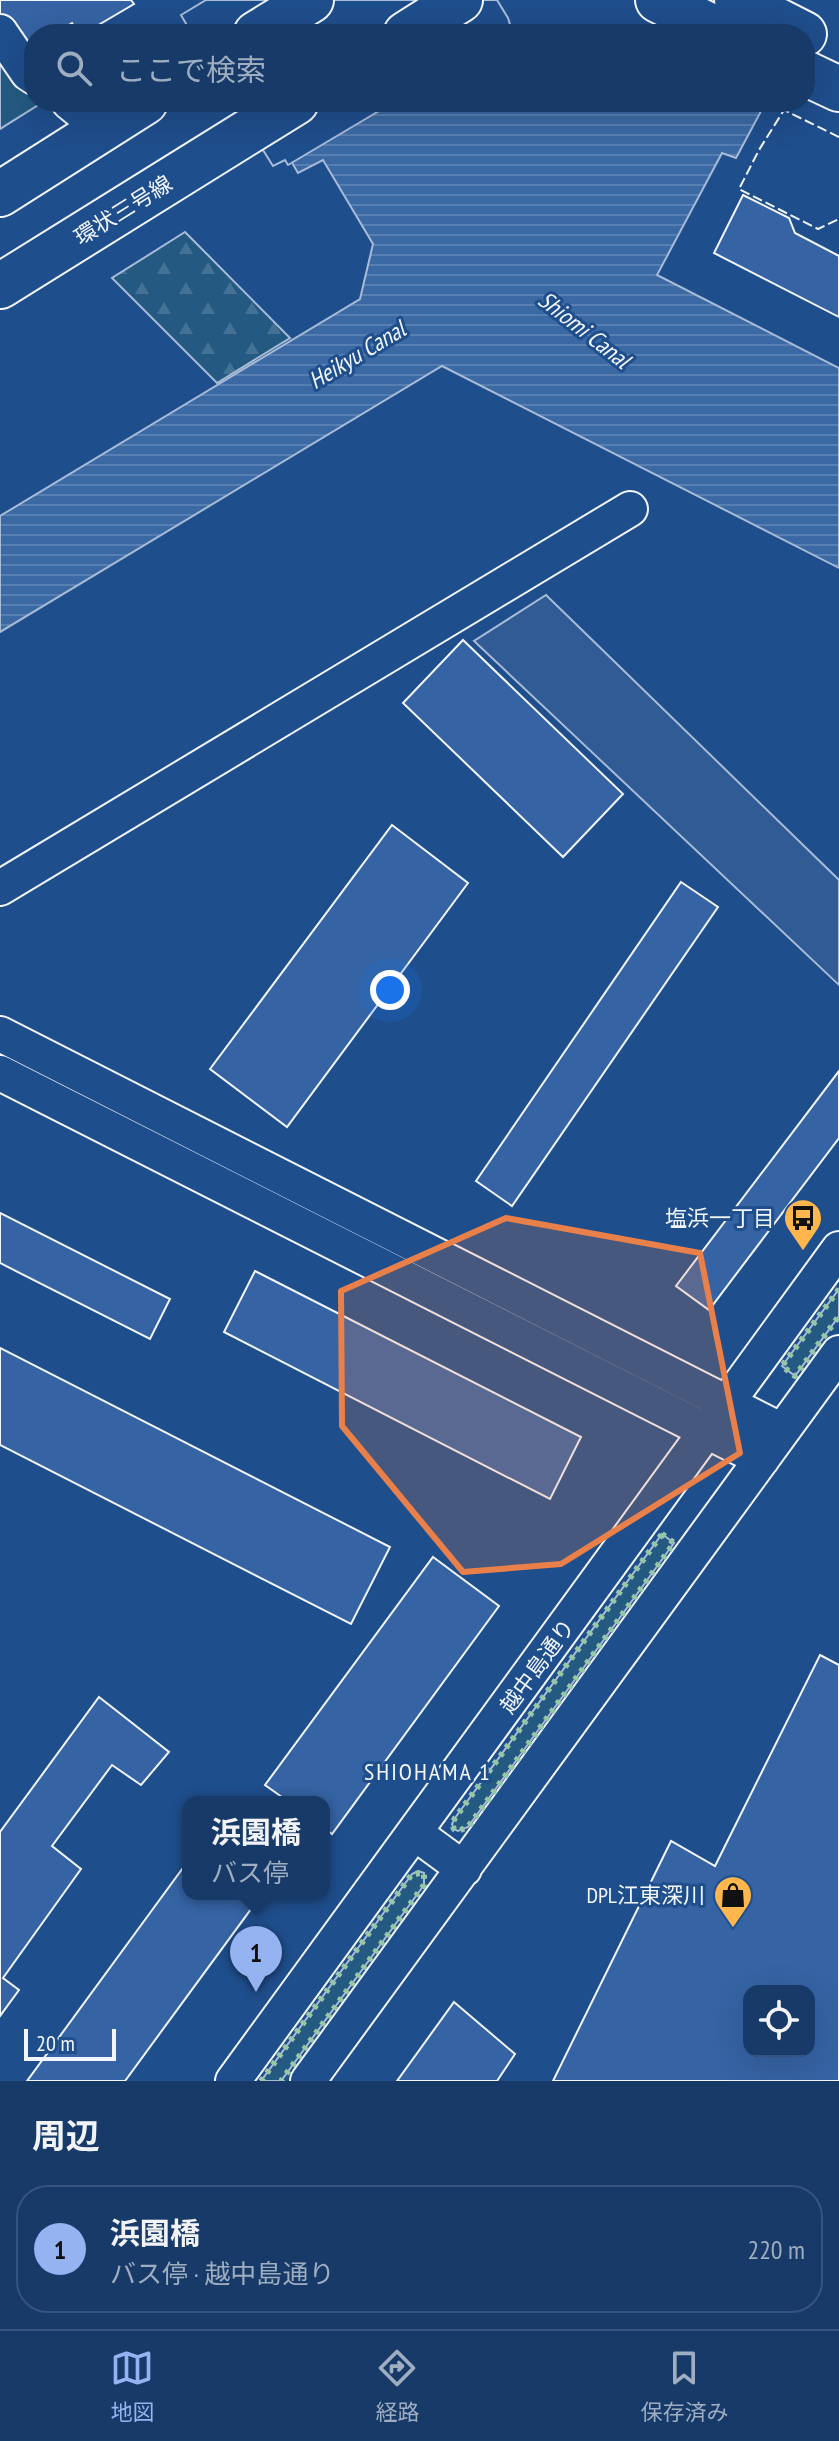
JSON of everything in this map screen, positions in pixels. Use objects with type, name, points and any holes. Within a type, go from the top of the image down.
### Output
[{"type":"main road","points":[[272,24],[311,0]]},
{"type":"main road","points":[[422,24],[460,0]]},
{"type":"main road","points":[[658,0],[706,24]]},
{"type":"main road","points":[[737,0],[777,24]]},
{"type":"main road","points":[[815,48],[839,89]]},
{"type":"main road","name":"環状三号線","points":[[0,286],[280,112]]},
{"type":"main road","points":[[0,194],[85,115]]},
{"type":"street","points":[[0,32],[24,67]]},
{"type":"street","points":[[0,888],[630,509]]},
{"type":"street","points":[[0,1034],[782,1431]]},
{"type":"street","points":[[0,1073],[762,1459]]},
{"type":"street","name":"越中島通り","points":[[233,2081],[839,1249]]},
{"type":"street","points":[[308,2081],[839,1353]]},
{"type":"street","points":[[415,1833],[464,1869]]},
{"type":"highlighted area","points":[[506,1218],[700,1253],[740,1453],[561,1564],[463,1572],[342,1426],[341,1291]]},
{"type":"green space","points":[[0,58],[24,82],[24,112],[27,112],[0,129]]},
{"type":"green space","points":[[185,232],[290,338],[217,383],[112,278]]},
{"type":"green space","points":[[839,1289],[839,1316],[795,1376],[782,1366]]},
{"type":"green space","points":[[662,1534],[674,1543],[468,1827],[458,1831],[454,1829],[452,1824],[455,1818]]},
{"type":"green space","points":[[418,1871],[424,1873],[424,1885],[281,2081],[261,2081],[412,1874]]},
{"type":"shaded area","points":[[546,595],[839,880],[839,985],[474,641]]},
{"type":"water","points":[[247,112],[761,112],[736,158],[722,153],[657,275],[839,368],[839,568],[442,366],[0,632],[0,516],[360,299],[373,244],[323,160],[298,173],[287,154]]},
{"type":"pier","points":[[206,0],[497,0],[510,24],[186,24],[181,15]]},
{"type":"pier","points":[[239,112],[377,112],[288,165],[285,160],[273,166]]},
{"type":"building","points":[[0,0],[131,0],[134,4],[100,24],[24,24],[22,54],[0,18]]},
{"type":"building","points":[[743,195],[789,218],[795,233],[839,256],[839,317],[714,253]]},
{"type":"building","points":[[463,640],[623,794],[563,857],[403,703]]},
{"type":"building","points":[[392,825],[468,883],[287,1127],[210,1069]]},
{"type":"building","points":[[681,882],[718,907],[512,1206],[476,1181]]},
{"type":"building","points":[[839,1071],[839,1138],[709,1310],[676,1286]]},
{"type":"building","points":[[0,1213],[170,1299],[150,1339],[0,1263]]},
{"type":"building","points":[[255,1271],[581,1437],[550,1499],[224,1332]]},
{"type":"building","points":[[0,1348],[390,1547],[351,1624],[0,1445]]},
{"type":"building","points":[[433,1557],[499,1606],[332,1834],[330,1796],[281,1796],[265,1785]]},
{"type":"building","name":"DPL江東深川","points":[[820,1655],[839,1665],[839,2081],[553,2081],[671,1841],[715,1866]]},
{"type":"building","points":[[99,1697],[169,1752],[141,1785],[112,1765],[52,1846],[81,1869],[3,1978],[19,1990],[0,2016],[0,1832]]},
{"type":"building","points":[[182,1869],[182,1900],[258,1900],[125,2081],[27,2081]]},
{"type":"building","points":[[454,2002],[515,2054],[497,2081],[397,2081]]},
{"type":"hedge","points":[[839,1289],[782,1366],[795,1376],[839,1316]]},
{"type":"hedge","points":[[662,1534],[674,1543],[468,1827],[458,1831],[454,1829],[452,1824],[455,1818],[662,1534]]},
{"type":"hedge","points":[[261,2081],[412,1874],[424,1873],[424,1885],[281,2081]]},
{"type":"fence","points":[[783,112],[739,189],[818,229],[839,219]]},
{"type":"fence","points":[[788,112],[839,137]]},
{"type":"place","name":"塩浜一丁目","points":[[803,1252]]},
{"type":"place","name":"DPL江東深川","points":[[733,1929]]},
{"type":"place","name":"浜園橋","points":[[256,1992]]},
{"type":"district","name":"SHIOHAMA 1","points":[[428,1772]]},
{"type":"water label","name":"Shiomi Canal","points":[[584,330]]},
{"type":"water label","name":"Heikyu Canal","points":[[357,355]]}]
